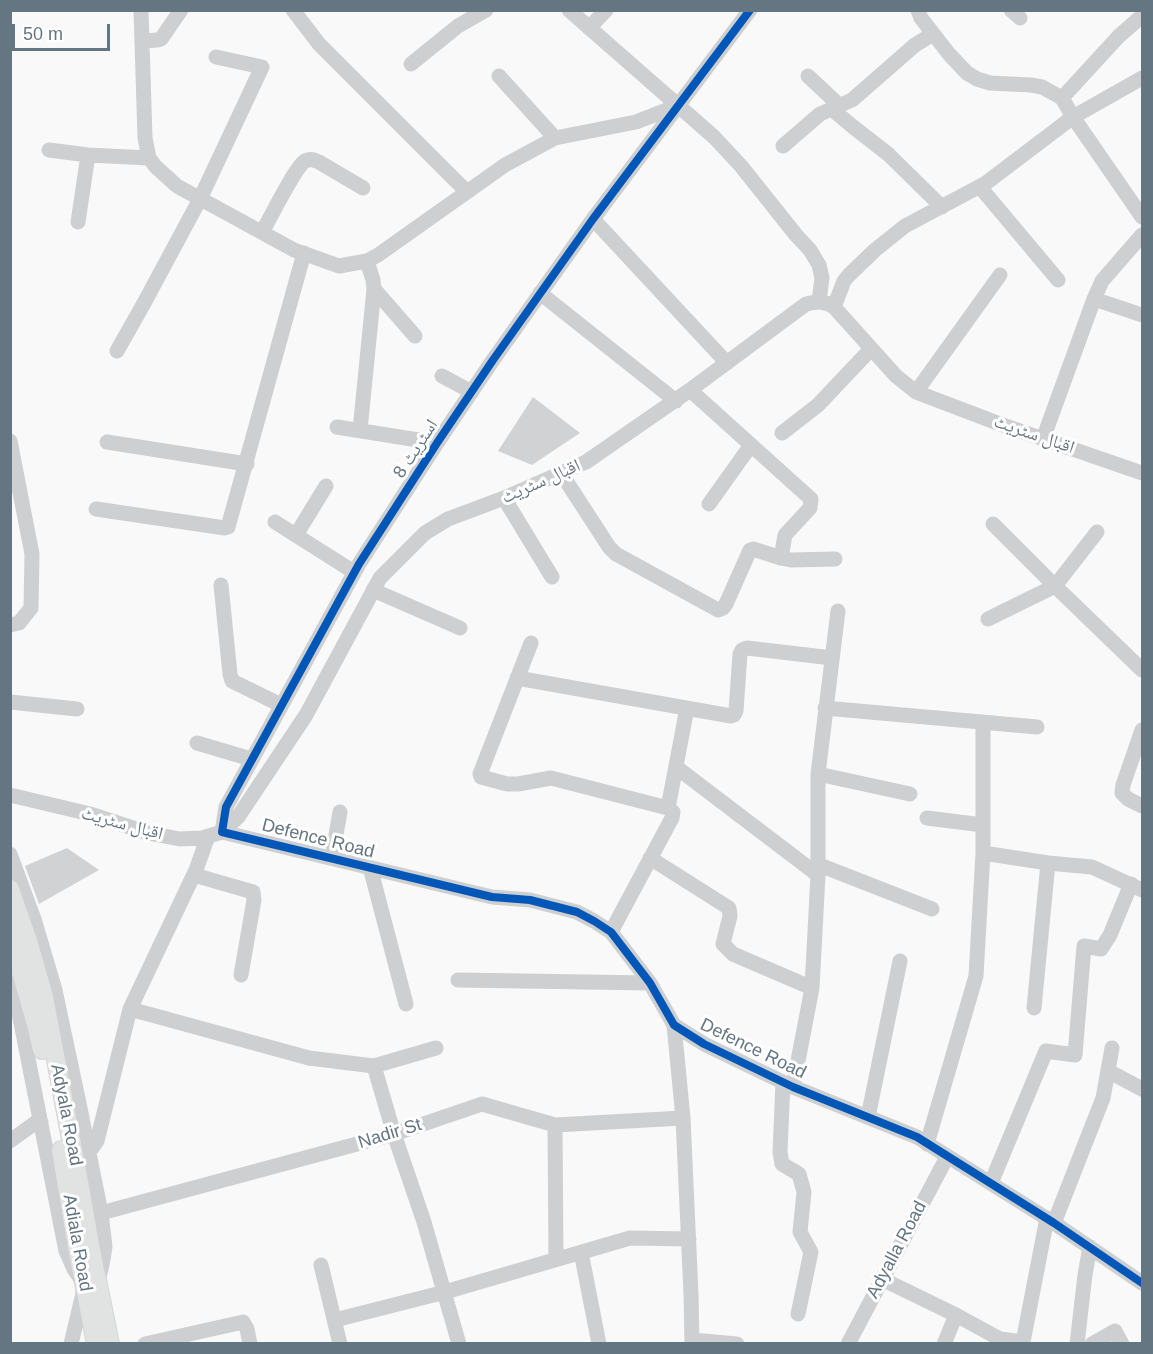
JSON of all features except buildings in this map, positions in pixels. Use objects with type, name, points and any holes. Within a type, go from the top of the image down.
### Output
[{"type":"main road","name":"Adyala Road","points":[[10,889],[44,997],[80,1187],[83,1246]]},
{"type":"main road","name":"Adiala Road","points":[[10,933],[37,1028],[54,1106],[91,1283],[96,1344]]},
{"type":"main road","points":[[91,1283],[110,1344]]},
{"type":"street","points":[[141,10],[145,138],[149,158],[177,186],[294,250],[339,266],[367,261],[378,255],[504,165],[555,138],[636,122],[677,106]]},
{"type":"street","points":[[142,40],[161,39],[181,10]]},
{"type":"street","points":[[293,10],[319,44],[467,192]]},
{"type":"street","points":[[411,64],[458,26],[486,10]]},
{"type":"street","points":[[569,10],[714,137],[741,166],[810,250],[819,266],[826,304]]},
{"type":"street","points":[[589,28],[606,10]]},
{"type":"street","name":"اسٹریٹ 8","points":[[89,1152],[97,1141],[130,1009],[226,807],[354,572],[437,443],[540,293],[750,10]]},
{"type":"street","points":[[918,10],[933,34],[967,73],[977,79],[990,82],[1042,87],[1062,98],[1143,217]]},
{"type":"street","points":[[1062,98],[1119,36],[1143,16]]},
{"type":"street","points":[[783,146],[820,114],[852,100],[915,45],[933,34]]},
{"type":"street","points":[[117,351],[200,199],[262,67],[216,57]]},
{"type":"street","points":[[499,76],[555,138]]},
{"type":"street","points":[[808,76],[852,126],[888,154],[942,207]]},
{"type":"street","points":[[826,304],[844,281],[875,249],[904,226],[980,187],[1073,117],[1143,78]]},
{"type":"street","points":[[49,150],[88,155],[149,158]]},
{"type":"street","points":[[78,222],[88,155]]},
{"type":"street","points":[[262,232],[298,168],[308,160],[313,159],[319,162],[363,188]]},
{"type":"street","points":[[980,187],[1058,280]]},
{"type":"street","points":[[593,219],[727,363]]},
{"type":"street","points":[[1043,439],[1102,281],[1143,235]]},
{"type":"street","points":[[96,509],[228,527],[304,253]]},
{"type":"street","points":[[360,430],[374,289],[367,261]]},
{"type":"street","points":[[916,392],[1000,275]]},
{"type":"street","points":[[374,289],[415,336]]},
{"type":"street","points":[[540,293],[676,400]]},
{"type":"street","points":[[1094,298],[1143,315]]},
{"type":"street","name":"اقبال سٹریٹ","points":[[10,795],[90,814],[148,833],[180,839],[202,838],[215,834],[238,817],[306,715],[380,578],[425,533],[448,519],[504,498],[586,462],[690,390],[806,304],[826,304],[896,376],[916,392],[1043,439],[1142,471]]},
{"type":"street","points":[[782,433],[818,405],[871,349]]},
{"type":"street","points":[[442,376],[472,392]]},
{"type":"street","points":[[690,390],[811,499],[810,508],[785,535],[781,558]]},
{"type":"street","points":[[337,427],[437,443]]},
{"type":"street","points":[[10,441],[32,554],[31,608],[18,623],[10,625]]},
{"type":"street","points":[[107,442],[247,464]]},
{"type":"street","points":[[710,504],[751,445]]},
{"type":"street","points":[[561,473],[609,548],[718,610],[726,604],[750,550],[791,560],[835,558]]},
{"type":"street","points":[[296,535],[326,486]]},
{"type":"street","points":[[504,498],[552,577]]},
{"type":"street","points":[[275,522],[354,572]]},
{"type":"street","points":[[993,525],[1143,670]]},
{"type":"street","points":[[988,619],[1054,586],[1096,532]]},
{"type":"street","points":[[221,585],[232,681],[281,705]]},
{"type":"street","points":[[373,590],[460,628]]},
{"type":"street","points":[[798,1314],[812,1252],[800,1232],[804,1192],[799,1174],[783,1164],[780,1152],[788,1085],[812,988],[818,774],[838,611]]},
{"type":"street","points":[[531,643],[480,774],[481,777],[507,784],[551,778],[668,808],[673,812],[672,818],[611,932]]},
{"type":"street","points":[[517,678],[731,716],[734,715],[742,650],[747,648],[832,658]]},
{"type":"street","points":[[10,702],[77,709]]},
{"type":"street","points":[[668,808],[687,708]]},
{"type":"street","points":[[825,708],[1037,727]]},
{"type":"street","points":[[927,1144],[976,976],[983,853],[983,722]]},
{"type":"street","points":[[1143,730],[1122,793],[1128,799],[1143,806]]},
{"type":"street","points":[[197,743],[251,759]]},
{"type":"street","points":[[676,767],[817,869],[932,909]]},
{"type":"street","points":[[818,774],[910,794]]},
{"type":"street","points":[[332,858],[340,812]]},
{"type":"street","points":[[927,818],[983,825]]},
{"type":"street","name":"Defence Road","points":[[215,834],[332,858],[492,897],[530,900],[577,912],[611,932],[650,983],[674,1025],[704,1044],[788,1085],[917,1137],[992,1183],[1143,1283]]},
{"type":"street","points":[[983,853],[1092,867],[1137,887],[1101,949],[1084,946],[1075,1055],[1046,1051],[992,1183]]},
{"type":"street","points":[[10,854],[34,919],[55,990],[101,1213],[105,1247],[102,1265],[91,1283],[70,1344]]},
{"type":"street","points":[[650,858],[729,908],[730,916],[723,944],[733,954],[812,988]]},
{"type":"street","points":[[1034,1008],[1048,863]]},
{"type":"street","points":[[370,867],[406,1004]]},
{"type":"street","points":[[194,875],[253,892],[254,900],[241,975]]},
{"type":"street","points":[[868,1117],[900,961]]},
{"type":"street","points":[[458,980],[650,983]]},
{"type":"street","points":[[10,984],[15,1016],[41,1122],[66,1251],[74,1269],[91,1283]]},
{"type":"street","points":[[130,1009],[309,1058],[374,1066],[436,1048]]},
{"type":"street","points":[[674,1025],[683,1118],[692,1342],[737,1344]]},
{"type":"street","points":[[882,1279],[1000,1339],[1023,1343],[1050,1221],[1103,1098],[1112,1048]]},
{"type":"street","points":[[374,1066],[424,1222],[459,1344]]},
{"type":"street","points":[[1108,1071],[1143,1089]]},
{"type":"street","name":"Nadir St","points":[[101,1213],[394,1134],[482,1104],[555,1125],[683,1118]]},
{"type":"street","points":[[10,1141],[35,1123],[41,1122]]},
{"type":"street","points":[[555,1125],[556,1259]]},
{"type":"street","name":"Adyalla Road","points":[[848,1344],[947,1157]]},
{"type":"street","points":[[335,1320],[445,1292],[630,1238],[688,1239]]},
{"type":"street","points":[[1077,1344],[1090,1247]]},
{"type":"street","points":[[581,1252],[599,1344]]},
{"type":"street","points":[[321,1265],[340,1344]]},
{"type":"street","points":[[944,1344],[956,1315]]},
{"type":"street","points":[[146,1344],[243,1322],[250,1344]]},
{"type":"street","points":[[1092,1344],[1115,1331],[1122,1344]]},
{"type":"cycle path","points":[[750,10],[593,219],[493,360],[359,564],[226,807],[222,832],[492,897],[530,900],[577,912],[611,932],[650,983],[674,1025],[704,1044],[793,1087],[917,1137],[1054,1223],[1142,1283]]}]
